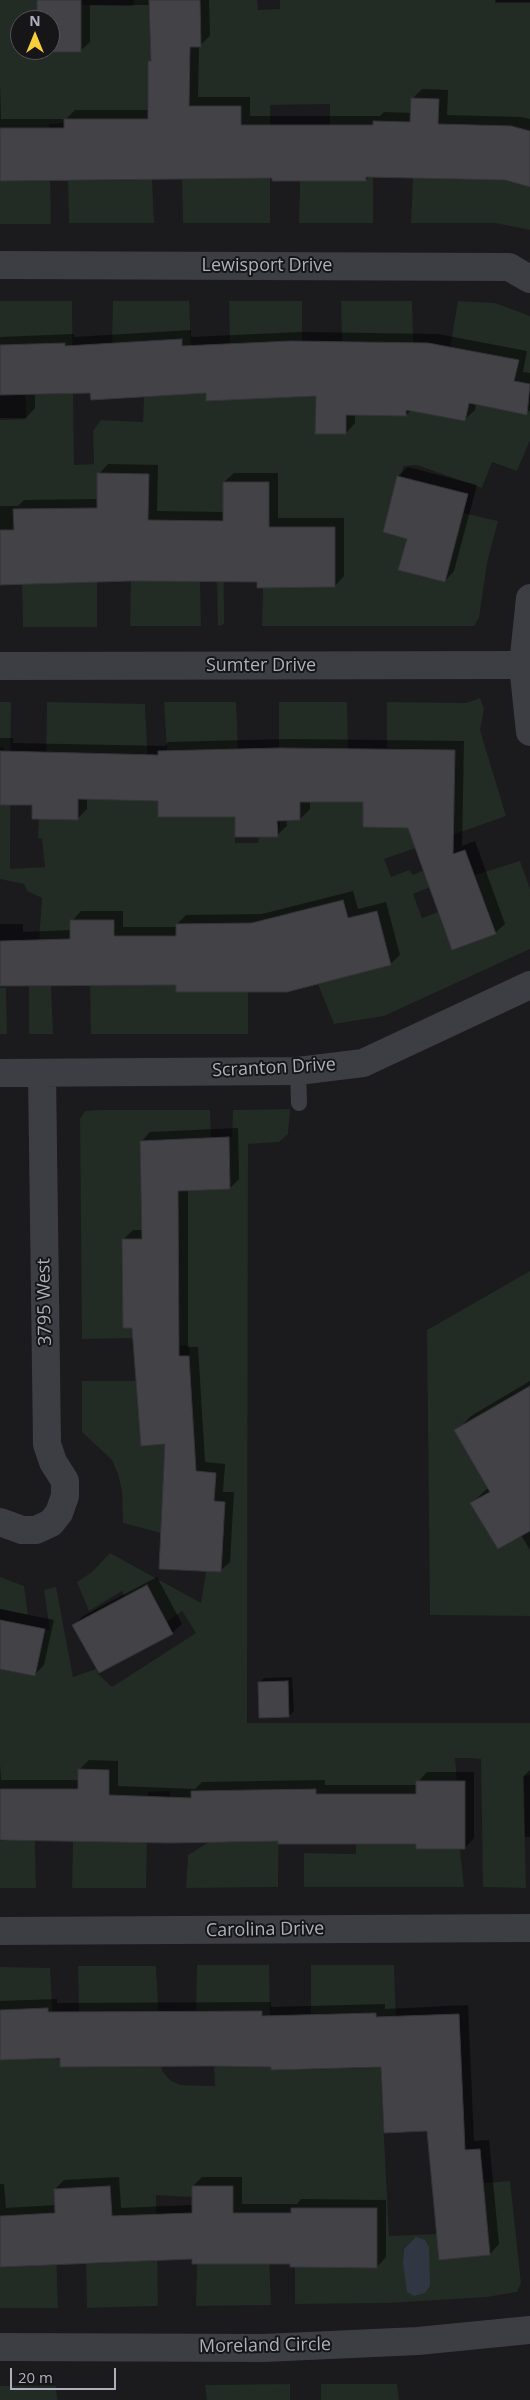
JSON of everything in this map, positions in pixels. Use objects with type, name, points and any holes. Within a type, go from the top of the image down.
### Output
[{"type":"street","name":"Lewisport Drive","points":[[0,265],[509,266],[530,279]]},
{"type":"street","points":[[530,598],[523,665],[530,732]]},
{"type":"street","name":"Sumter Drive","points":[[0,666],[523,665]]},
{"type":"street","name":"Scranton Drive","points":[[0,1073],[298,1071],[363,1063],[530,985]]},
{"type":"street","name":"3795 West","points":[[0,1522],[22,1530],[36,1530],[51,1523],[59,1513],[65,1496],[64,1482],[53,1462],[47,1444],[42,1073]]},
{"type":"street","name":"Carolina Drive","points":[[0,1931],[530,1928]]},
{"type":"street","name":"Moreland Circle","points":[[0,2348],[264,2348],[418,2341],[530,2330]]},
{"type":"lane","points":[[298,1071],[299,1103]]},
{"type":"shaded area","points":[[0,0],[37,0],[37,10],[10,10],[10,60],[60,60],[60,52],[81,52],[81,5],[133,6],[134,0],[149,0],[151,48],[201,47],[200,0],[257,0],[258,10],[280,9],[280,0],[495,0],[495,3],[530,3],[530,131],[511,126],[496,178],[530,187],[530,230],[495,223],[411,223],[413,178],[482,180],[484,125],[438,124],[439,99],[411,98],[410,122],[373,121],[373,223],[299,223],[300,181],[366,181],[366,125],[330,125],[330,104],[270,105],[270,223],[183,223],[182,178],[241,126],[241,106],[181,105],[152,179],[154,223],[69,223],[68,181],[135,180],[135,119],[49,124],[51,224],[0,224]]},
{"type":"shaded area","points":[[0,301],[72,301],[74,465],[94,464],[93,431],[101,420],[143,422],[144,397],[185,394],[182,339],[112,343],[113,301],[189,301],[192,367],[205,383],[206,401],[212,400],[291,341],[230,343],[229,301],[302,301],[302,388],[316,390],[315,434],[346,434],[346,415],[406,416],[407,343],[342,341],[341,301],[412,301],[414,376],[429,414],[465,420],[469,403],[527,415],[530,398],[530,440],[517,471],[492,462],[482,488],[417,465],[404,466],[400,477],[397,476],[383,532],[407,539],[399,570],[445,582],[463,513],[498,521],[487,563],[479,618],[474,626],[262,626],[263,588],[335,587],[335,528],[269,527],[268,482],[223,482],[224,624],[218,626],[217,575],[211,521],[148,520],[97,473],[97,627],[23,627],[22,583],[49,509],[13,509],[14,530],[0,530],[0,420],[26,419],[25,395],[66,393],[65,343],[0,345]]},
{"type":"shaded area","points":[[458,301],[495,303],[530,316],[530,384],[514,381],[518,360],[450,347]]},
{"type":"shaded area","points":[[131,581],[200,582],[201,626],[130,626]]},
{"type":"shaded area","points":[[480,698],[484,709],[480,730],[506,816],[384,859],[391,877],[409,870],[413,875],[424,870],[430,887],[413,894],[422,918],[438,912],[452,950],[496,934],[475,875],[520,861],[530,889],[530,949],[384,1016],[334,1024],[318,984],[391,965],[377,911],[348,918],[343,900],[311,908],[315,926],[176,924],[176,992],[248,992],[248,1034],[91,1034],[90,986],[154,985],[154,937],[114,936],[114,921],[70,939],[46,985],[51,986],[53,1034],[29,1034],[29,940],[39,941],[42,898],[27,891],[24,884],[0,879],[0,805],[4,804],[4,748],[0,747],[0,702],[11,702],[10,869],[45,867],[42,839],[38,838],[39,819],[78,820],[78,799],[110,800],[46,753],[47,702],[145,704],[149,787],[158,786],[159,817],[191,817],[191,803],[235,804],[235,843],[258,843],[259,837],[278,836],[280,821],[300,820],[301,802],[337,801],[337,748],[279,748],[279,702],[347,702],[349,797],[363,796],[363,826],[418,828],[454,805],[455,750],[387,748],[387,702],[466,703]]},
{"type":"shaded area","points":[[164,702],[236,702],[238,750],[167,751]]},
{"type":"shaded area","points":[[0,988],[6,988],[7,1034],[0,1034]]},
{"type":"shaded area","points":[[290,1109],[288,1134],[279,1142],[248,1144],[247,1723],[530,1723],[530,1775],[523,1776],[526,1888],[483,1887],[481,1759],[455,1758],[457,1781],[417,1849],[460,1849],[464,1887],[304,1887],[304,1853],[356,1854],[356,1844],[367,1844],[367,1794],[316,1794],[315,1788],[299,1788],[299,1797],[279,1797],[278,1887],[186,1888],[188,1855],[209,1842],[252,1790],[192,1791],[191,1806],[170,1807],[170,1791],[148,1792],[146,1888],[72,1888],[73,1840],[139,1796],[109,1795],[109,1770],[78,1769],[78,1791],[34,1798],[36,1888],[0,1888],[0,1841],[25,1840],[25,1789],[0,1789],[0,1669],[35,1676],[45,1630],[50,1630],[44,1590],[56,1587],[73,1677],[96,1669],[98,1674],[112,1687],[196,1633],[182,1611],[167,1622],[125,1597],[122,1591],[89,1611],[77,1582],[92,1572],[110,1553],[201,1603],[206,1572],[221,1572],[225,1502],[214,1501],[216,1473],[164,1470],[161,1533],[123,1523],[122,1491],[112,1460],[82,1432],[82,1381],[137,1381],[141,1446],[194,1442],[189,1346],[170,1345],[179,1328],[179,1238],[123,1239],[123,1328],[145,1328],[144,1338],[82,1339],[80,1119],[85,1111],[99,1110],[210,1110],[211,1139],[140,1141],[141,1192],[230,1189],[229,1138],[232,1137],[233,1110]]},
{"type":"shaded area","points":[[530,1271],[530,1616],[430,1615],[427,1330]]},
{"type":"shaded area","points":[[0,1577],[24,1586],[28,1615],[0,1609]]},
{"type":"shaded area","points":[[197,1965],[269,1965],[271,2070],[286,2070],[377,2068],[376,2013],[311,2014],[311,1965],[394,1965],[396,2020],[381,2079],[389,2236],[437,2234],[440,2260],[490,2255],[483,2183],[510,2181],[521,2283],[517,2292],[487,2297],[389,2303],[295,2304],[295,2267],[377,2268],[377,2209],[291,2208],[291,2253],[269,2254],[271,2305],[196,2306],[197,2264],[262,2264],[262,2213],[233,2213],[233,2186],[192,2186],[192,2197],[156,2195],[158,2306],[87,2308],[86,2264],[149,2261],[147,2215],[111,2217],[110,2186],[54,2189],[58,2308],[0,2308],[0,2267],[51,2264],[49,2214],[0,2215],[0,2060],[50,2058],[48,2008],[0,2010],[0,1967],[50,1968],[55,2059],[146,2066],[146,2011],[79,2012],[78,1966],[156,1966],[162,2071],[170,2080],[180,2085],[215,2086],[214,2066],[261,2067],[262,2012],[196,2010]]},
{"type":"shaded area","points":[[416,2237],[425,2240],[429,2247],[430,2286],[425,2293],[414,2296],[407,2292],[403,2263],[404,2249]]},
{"type":"shaded area","points":[[290,2384],[290,2400],[207,2400],[205,2385]]},
{"type":"shaded area","points":[[321,2384],[397,2384],[399,2400],[321,2400]]},
{"type":"shaded area","points":[[0,2386],[56,2386],[57,2400],[0,2400]]},
{"type":"building","points":[[37,0],[81,0],[81,52],[60,52],[60,10],[37,10]]},
{"type":"building","points":[[149,0],[200,0],[201,47],[190,47],[189,106],[241,106],[241,125],[373,125],[373,121],[410,122],[411,98],[439,99],[438,124],[511,126],[530,131],[530,187],[505,180],[366,177],[366,181],[272,181],[272,178],[0,181],[0,128],[64,128],[64,119],[148,119],[148,61],[151,61]]},
{"type":"building","points":[[182,339],[182,346],[291,341],[428,343],[519,360],[514,381],[530,384],[527,415],[469,403],[465,421],[406,410],[406,416],[346,415],[346,434],[315,434],[316,396],[206,401],[206,393],[91,400],[90,393],[0,395],[0,345],[65,343],[65,346]]},
{"type":"building","points":[[97,473],[149,474],[148,520],[223,521],[223,482],[269,482],[269,527],[335,527],[335,587],[257,588],[257,582],[131,581],[0,585],[0,530],[14,530],[13,509],[97,508]]},
{"type":"building","points":[[397,476],[468,494],[445,582],[398,570],[407,539],[383,532]]},
{"type":"building","points":[[279,748],[455,750],[453,854],[465,850],[496,934],[452,950],[408,828],[363,827],[363,802],[300,802],[300,820],[277,821],[278,837],[235,837],[235,817],[158,817],[158,801],[78,799],[78,820],[32,819],[32,805],[0,805],[0,751],[158,755],[158,751]]},
{"type":"building","points":[[343,900],[348,918],[377,911],[391,965],[287,992],[176,992],[176,985],[0,986],[0,941],[70,939],[70,920],[114,920],[114,936],[176,936],[176,924],[252,923]]},
{"type":"building","points":[[229,1137],[230,1189],[178,1191],[179,1356],[189,1356],[196,1471],[216,1473],[214,1501],[225,1502],[221,1572],[159,1569],[165,1444],[141,1446],[132,1328],[123,1328],[122,1239],[142,1239],[140,1141]]},
{"type":"building","points":[[530,1386],[530,1531],[498,1549],[470,1503],[490,1492],[454,1430]]},
{"type":"building","points":[[147,1585],[173,1634],[99,1673],[72,1625]]},
{"type":"building","points":[[0,1620],[45,1629],[35,1676],[0,1669]]},
{"type":"building","points":[[288,1681],[289,1717],[259,1718],[258,1682]]},
{"type":"building","points":[[78,1769],[109,1770],[109,1795],[191,1798],[191,1791],[316,1789],[316,1794],[416,1794],[416,1781],[465,1781],[465,1849],[416,1849],[416,1844],[278,1844],[278,1841],[171,1843],[0,1840],[0,1789],[78,1789]]},
{"type":"building","points":[[48,2008],[48,2012],[262,2011],[262,2016],[376,2013],[376,2017],[459,2014],[465,2150],[480,2149],[490,2255],[439,2260],[427,2131],[384,2133],[381,2067],[271,2070],[271,2067],[214,2066],[60,2067],[60,2058],[0,2060],[0,2010]]},
{"type":"building","points":[[110,2186],[112,2216],[192,2213],[192,2186],[233,2186],[233,2213],[291,2213],[291,2208],[377,2208],[377,2268],[290,2267],[290,2264],[192,2264],[192,2259],[0,2267],[0,2216],[55,2213],[54,2189]]}]
